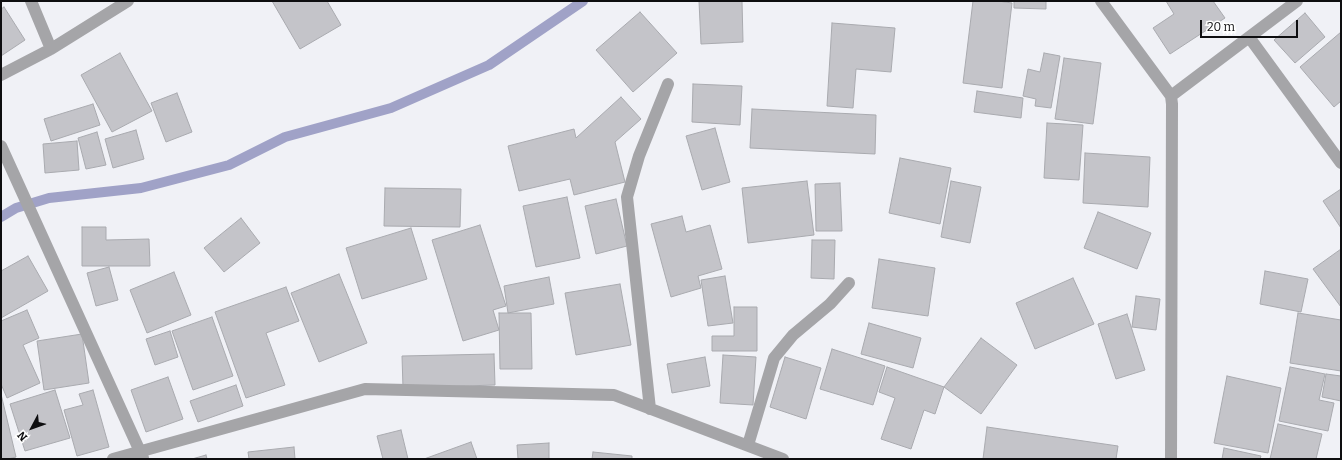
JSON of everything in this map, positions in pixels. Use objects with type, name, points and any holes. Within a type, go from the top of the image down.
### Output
[{"type":"street","points":[[31,1],[51,49]]},
{"type":"street","points":[[1,75],[51,49],[128,1]]},
{"type":"street","points":[[1101,1],[1171,96],[1171,459]]},
{"type":"street","points":[[1171,96],[1297,1]]},
{"type":"street","points":[[1249,37],[1341,163]]},
{"type":"street","points":[[650,408],[627,197],[639,156],[668,84]]},
{"type":"street","points":[[1,146],[142,455]]},
{"type":"street","points":[[748,445],[774,358],[793,336],[830,304],[849,283]]},
{"type":"street","points":[[113,459],[142,455],[365,388],[614,395],[783,459]]},
{"type":"building","points":[[272,1],[327,1],[341,25],[300,49]]},
{"type":"building","points":[[699,1],[742,1],[743,42],[701,44]]},
{"type":"building","points":[[973,1],[998,1],[1012,3],[1002,88],[963,83]]},
{"type":"building","points":[[1014,1],[1046,1],[1046,9],[1014,8]]},
{"type":"building","points":[[1166,1],[1213,1],[1225,18],[1170,54],[1153,28],[1174,14]]},
{"type":"building","points":[[4,7],[25,40],[1,56],[1,9]]},
{"type":"building","points":[[640,12],[677,53],[633,92],[596,50]]},
{"type":"building","points":[[1305,13],[1325,37],[1295,63],[1274,40]]},
{"type":"building","points":[[832,23],[895,28],[891,72],[856,69],[853,108],[827,106]]},
{"type":"building","points":[[1341,32],[1341,101],[1334,107],[1300,67]]},
{"type":"building","points":[[120,53],[152,111],[112,132],[81,75]]},
{"type":"building","points":[[1044,53],[1060,56],[1051,108],[1035,106],[1036,99],[1023,96],[1028,69],[1040,72]]},
{"type":"building","points":[[1064,58],[1101,63],[1093,124],[1055,119]]},
{"type":"building","points":[[693,84],[742,86],[740,125],[692,122]]},
{"type":"building","points":[[977,91],[1023,98],[1021,118],[974,112]]},
{"type":"building","points":[[177,93],[192,132],[166,142],[151,103]]},
{"type":"building","points":[[621,97],[641,119],[615,142],[625,182],[574,195],[570,179],[519,191],[508,146],[574,129],[576,138]]},
{"type":"building","points":[[93,104],[100,125],[51,141],[44,119]]},
{"type":"building","points":[[752,109],[876,115],[875,154],[750,148]]},
{"type":"building","points":[[1047,123],[1083,125],[1079,180],[1044,178]]},
{"type":"building","points":[[715,128],[730,182],[702,190],[686,136]]},
{"type":"building","points":[[136,130],[144,159],[113,168],[105,139]]},
{"type":"building","points":[[97,132],[106,165],[86,169],[78,138]]},
{"type":"building","points":[[77,141],[79,170],[45,173],[43,144]]},
{"type":"building","points":[[1085,153],[1150,157],[1148,207],[1083,203]]},
{"type":"building","points":[[900,158],[951,168],[940,224],[889,213]]},
{"type":"building","points":[[807,181],[814,235],[748,243],[742,188]]},
{"type":"building","points":[[951,181],[981,187],[970,243],[941,237]]},
{"type":"building","points":[[840,183],[842,231],[816,231],[815,184]]},
{"type":"building","points":[[385,188],[461,189],[460,227],[384,226]]},
{"type":"building","points":[[1341,189],[1341,228],[1323,201]]},
{"type":"building","points":[[567,197],[580,258],[536,267],[523,206]]},
{"type":"building","points":[[616,199],[627,246],[596,254],[585,206]]},
{"type":"building","points":[[1098,212],[1151,233],[1137,269],[1084,248]]},
{"type":"building","points":[[682,216],[686,232],[710,225],[722,269],[698,276],[701,288],[671,297],[651,224]]},
{"type":"building","points":[[241,218],[260,243],[224,272],[204,248]]},
{"type":"building","points":[[480,225],[506,306],[493,310],[499,330],[463,341],[432,240]]},
{"type":"building","points":[[82,227],[106,227],[106,240],[149,239],[150,266],[82,266]]},
{"type":"building","points":[[411,228],[427,279],[362,299],[346,248]]},
{"type":"building","points":[[812,240],[835,240],[834,279],[811,278]]},
{"type":"building","points":[[1341,249],[1341,307],[1313,269]]},
{"type":"building","points":[[28,256],[48,291],[1,318],[1,271]]},
{"type":"building","points":[[879,259],[935,268],[928,316],[872,308]]},
{"type":"building","points":[[109,267],[118,300],[96,306],[87,273]]},
{"type":"building","points":[[1265,271],[1308,279],[1301,312],[1260,304]]},
{"type":"building","points":[[174,272],[191,315],[147,333],[130,290]]},
{"type":"building","points":[[339,274],[367,343],[319,362],[291,293]]},
{"type":"building","points":[[725,276],[733,323],[708,326],[701,280]]},
{"type":"building","points":[[549,277],[554,304],[508,313],[504,286]]},
{"type":"building","points":[[1073,278],[1094,324],[1035,349],[1016,303]]},
{"type":"building","points":[[620,284],[631,345],[576,355],[565,293]]},
{"type":"building","points":[[286,287],[299,321],[266,333],[285,385],[246,398],[215,312]]},
{"type":"building","points":[[1136,296],[1160,299],[1156,330],[1132,327]]},
{"type":"building","points":[[734,307],[757,307],[757,351],[712,351],[712,336],[734,336]]},
{"type":"building","points":[[27,310],[39,338],[23,345],[40,383],[7,398],[1,384],[1,321]]},
{"type":"building","points":[[499,313],[531,313],[532,369],[500,369]]},
{"type":"building","points":[[1298,313],[1341,320],[1341,371],[1290,363]]},
{"type":"building","points":[[1127,314],[1145,370],[1116,379],[1098,324]]},
{"type":"building","points":[[212,317],[233,376],[193,390],[172,331]]},
{"type":"building","points":[[869,323],[921,338],[913,368],[861,354]]},
{"type":"building","points":[[170,331],[178,357],[155,365],[146,339]]},
{"type":"building","points":[[82,334],[89,383],[44,390],[37,341]]},
{"type":"building","points":[[981,338],[1017,365],[981,414],[944,387]]},
{"type":"building","points":[[832,349],[885,366],[873,405],[820,389]]},
{"type":"building","points":[[494,354],[495,385],[403,388],[402,356]]},
{"type":"building","points":[[723,355],[756,357],[753,405],[720,403]]},
{"type":"building","points":[[705,357],[710,386],[672,393],[667,364]]},
{"type":"building","points":[[785,357],[821,368],[806,419],[770,407]]},
{"type":"building","points":[[887,367],[944,387],[935,414],[924,410],[911,449],[881,439],[895,398],[879,392]]},
{"type":"building","points":[[1290,367],[1325,374],[1319,400],[1334,403],[1328,431],[1279,421]]},
{"type":"building","points":[[1326,374],[1341,376],[1341,401],[1322,397]]},
{"type":"building","points":[[1227,376],[1281,388],[1268,453],[1214,443]]},
{"type":"building","points":[[168,377],[183,419],[146,432],[131,390]]},
{"type":"building","points":[[236,385],[243,406],[198,422],[190,401]]},
{"type":"building","points":[[55,390],[70,438],[25,451],[10,404]]},
{"type":"building","points":[[93,390],[109,447],[77,456],[64,410],[83,405],[79,394]]},
{"type":"building","points":[[1,394],[16,457],[8,459],[1,459]]},
{"type":"building","points":[[1278,424],[1322,434],[1316,459],[1270,459]]},
{"type":"building","points":[[987,427],[1118,446],[1116,459],[983,459]]},
{"type":"building","points":[[401,430],[408,459],[383,459],[377,436]]},
{"type":"building","points":[[471,442],[477,459],[424,459]]},
{"type":"building","points":[[549,443],[549,459],[518,459],[517,445]]},
{"type":"building","points":[[294,447],[295,459],[249,459],[248,452]]},
{"type":"building","points":[[1224,448],[1261,456],[1260,459],[1222,459]]},
{"type":"building","points":[[593,452],[632,456],[632,459],[592,459]]},
{"type":"building","points":[[206,455],[207,459],[192,459]]},
{"type":"waterway","points":[[1,217],[16,208],[49,198],[141,188],[229,165],[285,137],[391,108],[489,65],[583,1]]}]
